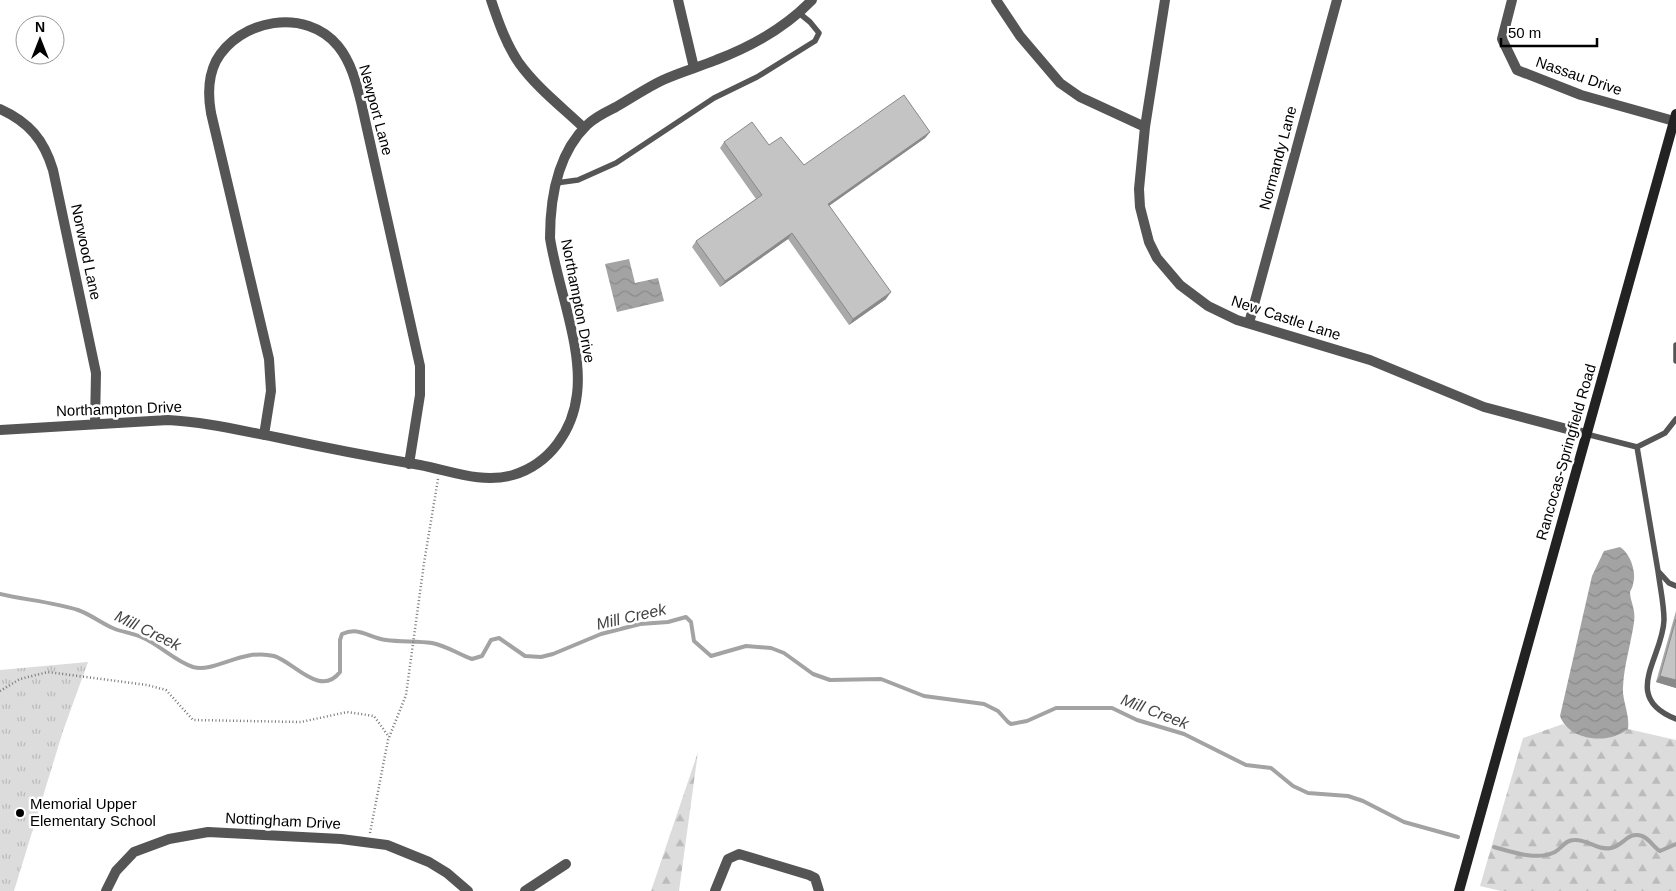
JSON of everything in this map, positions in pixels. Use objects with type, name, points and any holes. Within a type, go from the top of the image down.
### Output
[{"type":"main road","name":"Rancocas-Springfield Road","points":[[1459,891],[1675,117]]},
{"type":"street","points":[[491,0],[500,26],[518,62],[543,90],[584,128]]},
{"type":"street","points":[[678,0],[694,68]]},
{"type":"street","name":"Northampton Drive","points":[[0,430],[186,421],[474,478],[512,475],[530,468],[545,458],[558,444],[568,428],[574,410],[577,372],[550,238],[550,219],[556,183],[568,150],[584,128],[600,115],[663,80],[724,57],[768,36],[799,13],[812,0]]},
{"type":"street","points":[[996,0],[1020,36],[1060,83],[1080,97],[1144,127]]},
{"type":"street","name":"New Castle Lane","points":[[1165,0],[1144,127],[1139,172],[1140,207],[1144,224],[1157,258],[1180,285],[1193,297],[1222,314],[1370,360],[1484,407],[1586,434]]},
{"type":"street","name":"Normandy Lane","points":[[1249,323],[1337,0]]},
{"type":"street","name":"Nassau Drive","points":[[1512,0],[1502,39],[1517,70],[1581,95],[1675,117]]},
{"type":"street","name":"Newport Lane","points":[[264,435],[271,391],[269,359],[212,120],[209,88],[216,62],[232,41],[258,26],[286,21],[314,27],[337,45],[352,71],[362,102],[420,366],[420,395],[409,464]]},
{"type":"street","name":"Norwood Lane","points":[[0,110],[24,123],[35,132],[43,144],[53,170],[96,373],[95,424]]},
{"type":"street","name":"Nottingham Drive","points":[[106,891],[116,871],[134,852],[150,844],[188,834],[215,832],[368,842],[409,852],[447,873],[468,891]]},
{"type":"street","points":[[715,891],[728,859],[739,854],[809,875],[815,878],[819,891]]},
{"type":"street","points":[[525,891],[566,864]]},
{"type":"lane","points":[[556,183],[586,176],[616,163],[714,98],[757,77],[815,41],[819,33],[799,13]]},
{"type":"lane","points":[[1676,345],[1676,361]]},
{"type":"lane","points":[[1586,434],[1637,447],[1665,433],[1676,419]]},
{"type":"lane","points":[[1637,447],[1658,571],[1664,622],[1648,676],[1647,691],[1653,706],[1664,714],[1676,719]]},
{"type":"lane","points":[[1658,571],[1669,583],[1676,586]]},
{"type":"path","points":[[368,842],[389,737],[406,695],[440,470]]},
{"type":"path","points":[[0,691],[20,679],[48,672],[147,685],[166,690],[193,720],[301,722],[347,712],[374,716],[389,737]]},
{"type":"green space","points":[[88,662],[63,731],[14,891],[0,891],[0,670]]},
{"type":"green space","points":[[1563,724],[1578,733],[1595,738],[1613,737],[1628,729],[1676,740],[1676,891],[1501,891],[1480,886],[1523,738]]},
{"type":"green space","points":[[698,752],[679,891],[651,891]]},
{"type":"water","points":[[629,259],[635,283],[658,278],[664,301],[617,312],[605,264]]},
{"type":"water","points":[[1620,547],[1630,558],[1634,574],[1630,592],[1634,622],[1623,687],[1628,729],[1611,737],[1601,739],[1590,738],[1572,731],[1560,716],[1592,576],[1604,551]]},
{"type":"building","points":[[904,95],[930,132],[828,204],[891,292],[853,319],[792,233],[725,281],[696,241],[762,195],[724,142],[752,122],[769,145],[781,137],[804,165]]},
{"type":"building","points":[[1676,619],[1676,680],[1660,676]]},
{"type":"waterway","name":"Mill Creek","points":[[0,594],[78,610],[110,627],[148,640],[179,661],[193,667],[211,667],[251,655],[262,654],[282,659],[307,676],[324,681],[332,679],[340,672],[340,640],[342,634],[348,632],[359,632],[386,640],[432,643],[472,659],[482,656],[491,640],[499,638],[525,656],[541,657],[601,634],[640,624],[668,622],[686,617],[691,622],[694,641],[711,656],[746,646],[771,648],[784,653],[813,674],[830,680],[881,679],[924,696],[984,704],[998,711],[1011,724],[1027,721],[1056,708],[1112,708],[1137,720],[1184,734],[1246,765],[1271,768],[1293,786],[1308,793],[1348,796],[1363,801],[1404,822],[1458,837]]},
{"type":"waterway","name":"Mill Creek","points":[[1494,847],[1524,855],[1540,856],[1555,852],[1571,840],[1584,841],[1597,847],[1611,848],[1629,837],[1637,835],[1645,837],[1660,851],[1676,844]]},
{"type":"place","name":"Memorial Upper Elementary School","points":[[20,813]]}]
